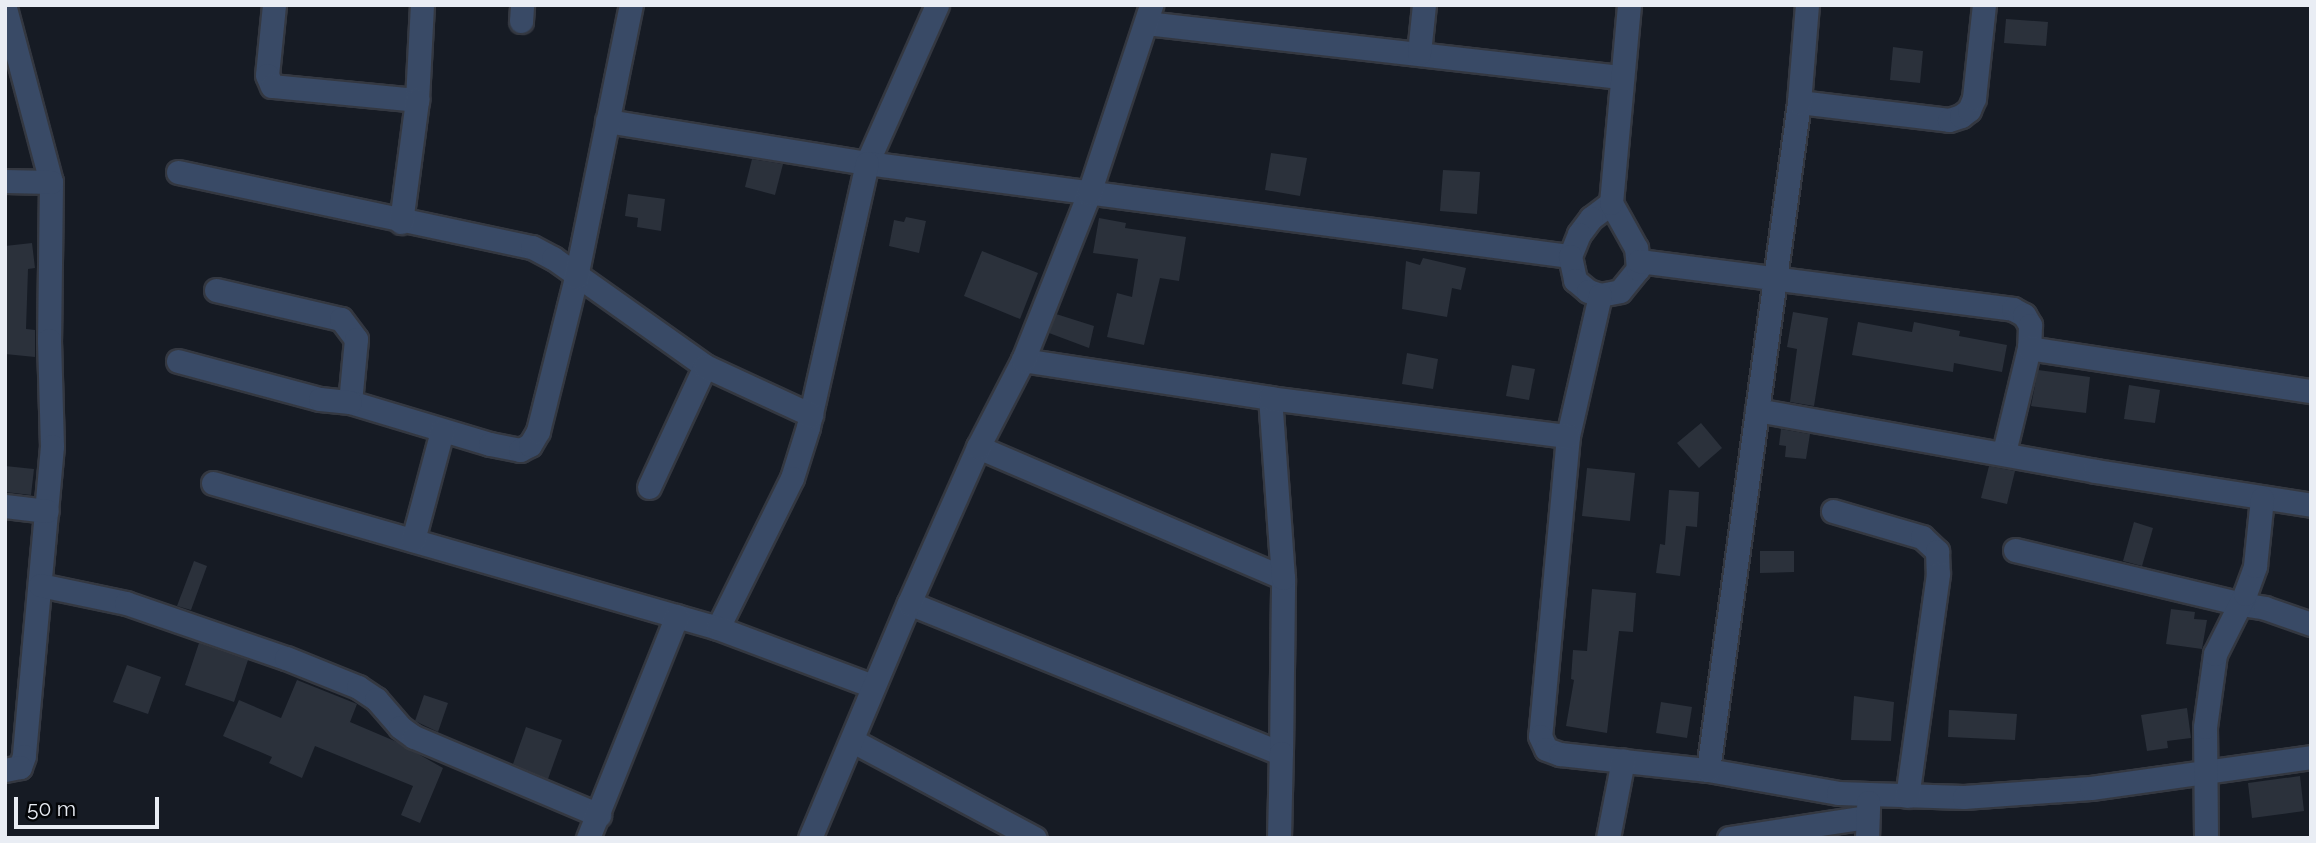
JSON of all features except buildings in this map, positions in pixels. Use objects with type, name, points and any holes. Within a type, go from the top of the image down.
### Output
[{"type":"street","points":[[274,5],[267,75],[272,86],[417,100]]},
{"type":"street","points":[[401,222],[417,100],[422,5]]},
{"type":"street","points":[[178,360],[320,399],[350,402],[442,431],[520,450],[530,444],[537,431],[576,277],[631,5]]},
{"type":"street","points":[[1419,53],[1424,5]]},
{"type":"street","points":[[1611,203],[1591,218],[1579,234],[1570,256],[1575,280],[1588,291],[1600,295],[1611,295],[1629,284],[1638,270],[1639,261],[1636,248],[1611,203],[1629,5]]},
{"type":"street","points":[[1708,769],[1799,102],[1807,5]]},
{"type":"street","points":[[1799,102],[1949,120],[1961,117],[1969,110],[1974,98],[1984,5]]},
{"type":"street","points":[[5,8],[51,182],[51,446],[47,511],[24,755],[20,767],[5,771]]},
{"type":"street","points":[[718,628],[792,478],[811,415],[867,163],[927,9]]},
{"type":"street","points":[[810,838],[853,741],[872,686],[978,447],[1023,360],[1089,193],[1148,14],[1419,53],[1622,77]]},
{"type":"street","points":[[607,121],[867,163],[1570,256]]},
{"type":"street","points":[[178,172],[401,222],[532,247],[553,258],[576,277],[705,366],[811,415]]},
{"type":"street","points":[[5,181],[51,182]]},
{"type":"street","points":[[1639,261],[1775,276],[2013,309],[2024,314],[2030,325],[2029,348],[2004,453]]},
{"type":"street","points":[[216,290],[341,319],[356,339],[350,402]]},
{"type":"street","points":[[1600,295],[1569,436],[1540,736],[1546,749],[1560,754],[1708,769],[1867,817]]},
{"type":"street","points":[[2029,348],[2311,391]]},
{"type":"street","points":[[1023,360],[1270,398],[1569,436]]},
{"type":"street","points":[[649,487],[705,366]]},
{"type":"street","points":[[1270,398],[1283,578],[1279,838]]},
{"type":"street","points":[[1757,411],[2311,505]]},
{"type":"street","points":[[412,540],[442,431]]},
{"type":"street","points":[[978,447],[1283,578]]},
{"type":"street","points":[[213,483],[547,582],[718,628],[872,686]]},
{"type":"street","points":[[2207,838],[2205,727],[2215,654],[2241,604],[2255,566],[2262,498]]},
{"type":"street","points":[[5,506],[47,511]]},
{"type":"street","points":[[1833,511],[1922,537],[1937,551],[1938,574],[1907,796]]},
{"type":"street","points":[[2015,550],[2280,611],[2311,624]]},
{"type":"street","points":[[40,585],[126,603],[286,657],[358,687],[376,699],[400,727],[414,737],[599,815]]},
{"type":"street","points":[[909,603],[1282,753]]},
{"type":"street","points":[[588,838],[677,616]]},
{"type":"street","points":[[853,741],[1035,838]]},
{"type":"street","points":[[1729,838],[1867,817],[1907,796],[1964,797],[2091,788],[2311,757]]},
{"type":"street","points":[[1608,838],[1623,760]]}]
